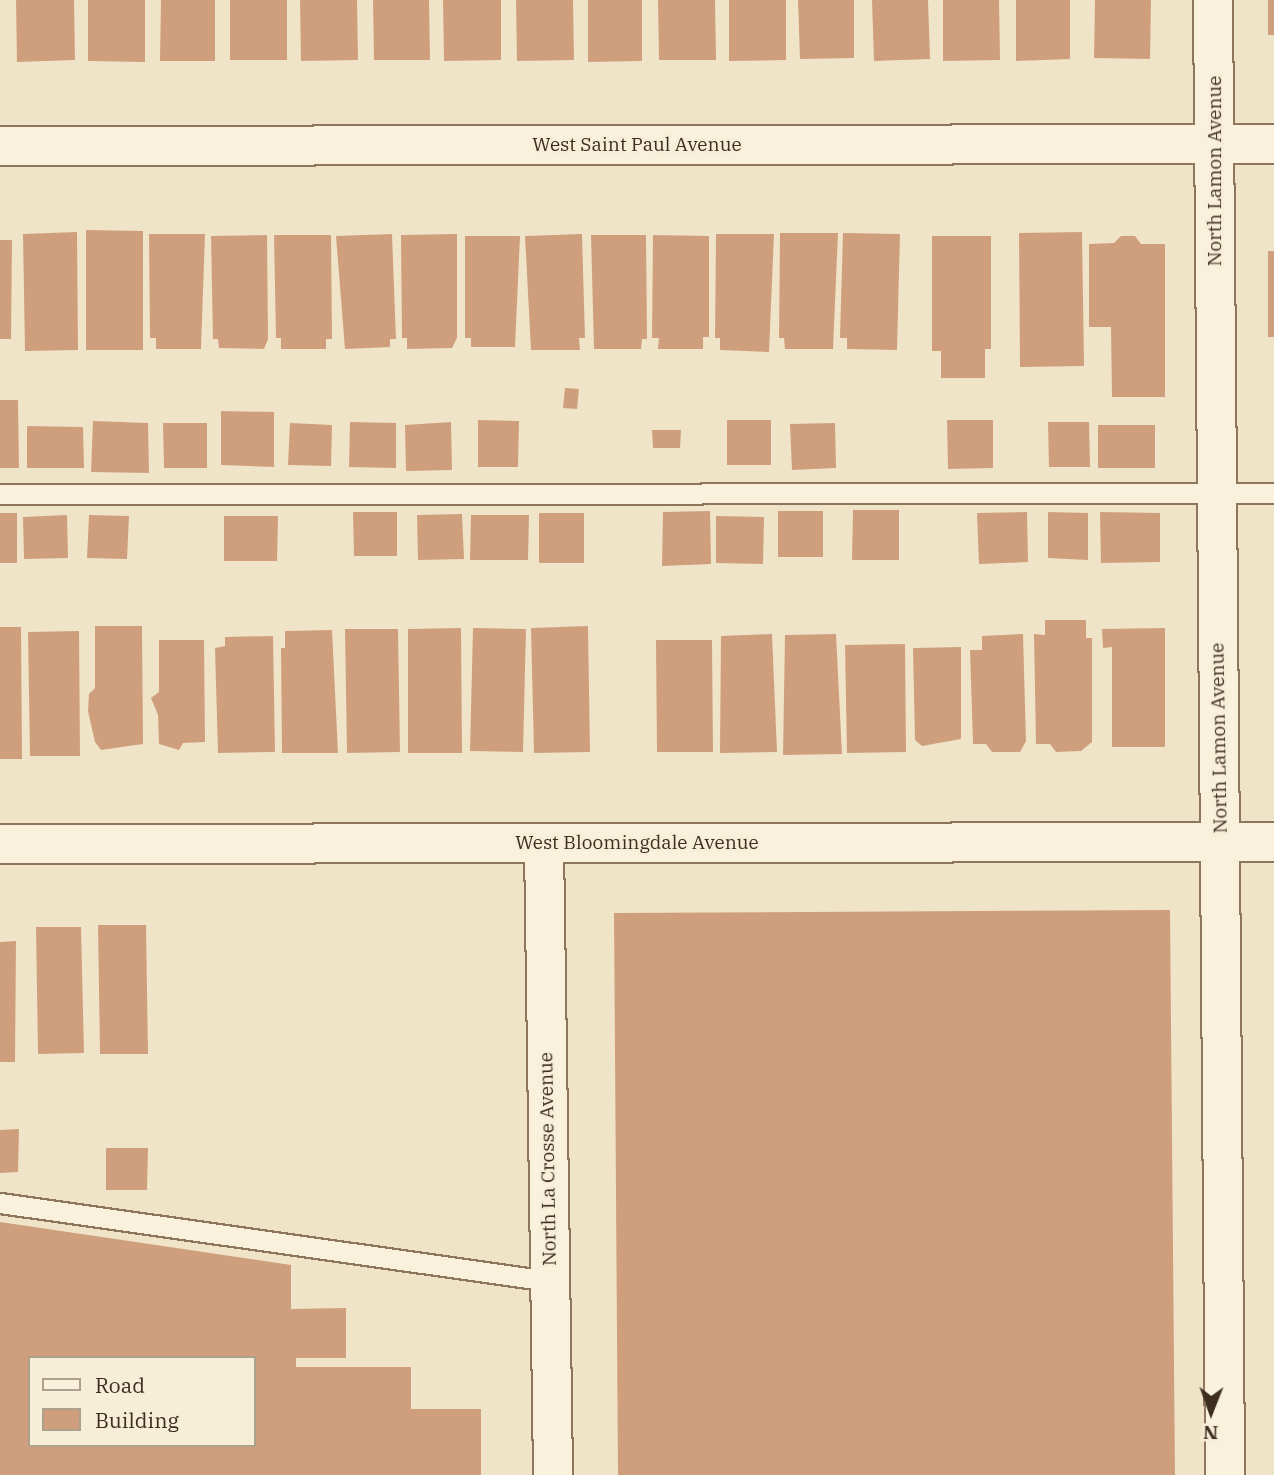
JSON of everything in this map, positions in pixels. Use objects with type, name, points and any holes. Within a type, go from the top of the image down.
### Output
[{"type":"street","name":"North Lamon Avenue","points":[[1213,0],[1225,1475]]},
{"type":"street","name":"West Saint Paul Avenue","points":[[0,146],[1274,144]]},
{"type":"street","name":"West Bloomingdale Avenue","points":[[0,844],[1274,842]]},
{"type":"street","name":"North La Crosse Avenue","points":[[544,844],[553,1475]]},
{"type":"lane","points":[[0,494],[1274,493]]},
{"type":"lane","points":[[0,1203],[549,1281]]},
{"type":"building","points":[[16,0],[74,0],[75,60],[17,62]]},
{"type":"building","points":[[88,0],[145,0],[145,62],[88,61]]},
{"type":"building","points":[[161,0],[215,0],[215,61],[160,61]]},
{"type":"building","points":[[230,0],[287,0],[287,60],[230,60]]},
{"type":"building","points":[[300,0],[357,0],[358,60],[301,61]]},
{"type":"building","points":[[373,0],[429,0],[430,60],[374,60]]},
{"type":"building","points":[[443,0],[501,0],[501,60],[444,61]]},
{"type":"building","points":[[516,0],[573,0],[574,60],[517,61]]},
{"type":"building","points":[[588,0],[642,0],[642,61],[588,62]]},
{"type":"building","points":[[658,0],[715,0],[716,60],[659,60]]},
{"type":"building","points":[[729,0],[786,0],[786,60],[729,61]]},
{"type":"building","points":[[798,0],[854,0],[854,58],[800,59]]},
{"type":"building","points":[[872,0],[928,0],[930,59],[874,61]]},
{"type":"building","points":[[943,0],[999,0],[1000,60],[943,61]]},
{"type":"building","points":[[1016,0],[1070,0],[1070,59],[1016,61]]},
{"type":"building","points":[[1095,0],[1151,0],[1150,59],[1094,58]]},
{"type":"building","points":[[1268,0],[1274,0],[1274,35],[1268,35]]},
{"type":"building","points":[[86,230],[143,231],[143,350],[86,350]]},
{"type":"building","points":[[77,232],[78,350],[25,351],[23,234]]},
{"type":"building","points":[[1082,232],[1084,366],[1020,367],[1019,233]]},
{"type":"building","points":[[780,233],[838,233],[833,349],[785,349],[784,338],[779,338]]},
{"type":"building","points":[[843,233],[900,234],[897,350],[847,349],[847,338],[840,338]]},
{"type":"building","points":[[149,234],[205,234],[201,349],[156,349],[156,338],[150,338]]},
{"type":"building","points":[[392,234],[396,339],[390,339],[390,347],[345,349],[336,236]]},
{"type":"building","points":[[457,234],[457,338],[452,348],[407,349],[407,338],[402,338],[401,235]]},
{"type":"building","points":[[582,234],[585,338],[579,338],[580,350],[531,350],[525,236]]},
{"type":"building","points":[[716,234],[774,234],[769,352],[720,350],[720,338],[715,338]]},
{"type":"building","points":[[267,235],[268,339],[264,349],[219,348],[218,339],[213,339],[211,236]]},
{"type":"building","points":[[274,235],[331,235],[332,339],[326,339],[326,349],[281,349],[281,338],[276,338]]},
{"type":"building","points":[[591,235],[646,235],[647,339],[642,339],[641,349],[594,349]]},
{"type":"building","points":[[653,235],[709,236],[709,337],[703,337],[703,349],[658,349],[659,338],[652,338]]},
{"type":"building","points":[[465,236],[520,236],[515,347],[471,347],[471,338],[465,338]]},
{"type":"building","points":[[932,236],[991,236],[991,349],[985,349],[985,378],[941,378],[941,351],[932,351]]},
{"type":"building","points":[[1121,236],[1135,236],[1141,244],[1165,244],[1165,397],[1112,397],[1111,327],[1089,327],[1089,244],[1114,243]]},
{"type":"building","points":[[0,240],[12,240],[11,339],[0,339]]},
{"type":"building","points":[[1268,251],[1274,251],[1274,337],[1268,337]]},
{"type":"building","points":[[565,388],[579,389],[577,409],[563,408]]},
{"type":"building","points":[[0,400],[18,400],[19,468],[0,468]]},
{"type":"building","points":[[221,411],[274,412],[274,467],[221,465]]},
{"type":"building","points":[[478,420],[519,421],[518,467],[478,467]]},
{"type":"building","points":[[727,420],[771,420],[771,465],[727,465]]},
{"type":"building","points":[[947,420],[993,420],[993,468],[948,469]]},
{"type":"building","points":[[93,421],[148,423],[149,473],[91,472]]},
{"type":"building","points":[[350,422],[396,423],[396,468],[349,467]]},
{"type":"building","points":[[451,422],[452,470],[406,471],[405,425]]},
{"type":"building","points":[[1048,422],[1089,422],[1090,467],[1049,467]]},
{"type":"building","points":[[163,423],[207,423],[207,468],[164,468]]},
{"type":"building","points":[[290,423],[332,425],[331,466],[288,465]]},
{"type":"building","points":[[835,423],[836,468],[792,470],[790,424]]},
{"type":"building","points":[[1098,425],[1155,425],[1155,468],[1098,468]]},
{"type":"building","points":[[27,426],[83,427],[84,468],[27,468]]},
{"type":"building","points":[[652,430],[681,430],[680,448],[653,448]]},
{"type":"building","points":[[853,510],[899,510],[899,560],[852,560]]},
{"type":"building","points":[[710,511],[711,564],[662,566],[663,512]]},
{"type":"building","points":[[778,511],[823,511],[823,557],[778,557]]},
{"type":"building","points":[[353,512],[397,512],[397,556],[354,556]]},
{"type":"building","points":[[1027,512],[1028,562],[979,564],[977,513]]},
{"type":"building","points":[[1048,512],[1088,513],[1088,560],[1048,558]]},
{"type":"building","points":[[1100,512],[1160,513],[1160,562],[1101,563]]},
{"type":"building","points":[[0,513],[17,513],[17,563],[0,563]]},
{"type":"building","points":[[539,513],[584,513],[584,563],[539,563]]},
{"type":"building","points":[[462,514],[464,559],[418,560],[417,515]]},
{"type":"building","points":[[67,515],[68,558],[24,559],[23,517]]},
{"type":"building","points":[[89,515],[129,516],[127,559],[87,558]]},
{"type":"building","points":[[471,515],[529,515],[528,560],[470,560]]},
{"type":"building","points":[[224,516],[278,516],[277,561],[224,561]]},
{"type":"building","points":[[716,516],[764,517],[763,564],[716,563]]},
{"type":"building","points":[[1045,620],[1086,620],[1086,638],[1092,638],[1092,742],[1081,751],[1056,752],[1050,744],[1036,744],[1034,634],[1045,635]]},
{"type":"building","points":[[95,626],[142,626],[143,744],[101,750],[95,742],[88,711],[89,694],[95,688]]},
{"type":"building","points":[[588,626],[590,752],[534,753],[531,628]]},
{"type":"building","points":[[0,627],[21,627],[22,759],[0,759]]},
{"type":"building","points":[[461,628],[462,753],[408,753],[408,629]]},
{"type":"building","points":[[473,628],[526,629],[523,752],[470,751]]},
{"type":"building","points":[[1165,628],[1165,747],[1112,747],[1112,647],[1103,648],[1102,629]]},
{"type":"building","points":[[345,629],[398,629],[400,752],[347,753]]},
{"type":"building","points":[[332,630],[338,753],[282,753],[281,648],[285,648],[285,631]]},
{"type":"building","points":[[79,631],[80,756],[30,756],[28,632]]},
{"type":"building","points":[[772,634],[777,752],[720,753],[721,636]]},
{"type":"building","points":[[836,634],[842,754],[783,755],[785,635]]},
{"type":"building","points":[[1023,634],[1026,741],[1020,752],[992,752],[986,744],[973,744],[970,650],[982,650],[982,636]]},
{"type":"building","points":[[273,636],[275,752],[218,753],[215,648],[225,646],[225,637]]},
{"type":"building","points":[[159,640],[204,640],[205,742],[183,743],[179,750],[159,744],[158,715],[151,698],[159,692]]},
{"type":"building","points":[[656,640],[712,640],[713,752],[657,752]]},
{"type":"building","points":[[905,644],[906,752],[847,753],[845,645]]},
{"type":"building","points":[[961,647],[961,739],[922,746],[915,740],[913,648]]},
{"type":"building","points":[[1170,910],[1175,1475],[618,1475],[614,913]]},
{"type":"building","points":[[98,925],[146,925],[148,1054],[100,1054]]},
{"type":"building","points":[[36,927],[81,927],[84,1053],[38,1054]]},
{"type":"building","points":[[16,941],[15,1062],[0,1062],[0,942]]},
{"type":"building","points":[[19,1129],[18,1172],[0,1173],[0,1130]]},
{"type":"building","points":[[106,1148],[148,1148],[147,1190],[106,1190]]},
{"type":"building","points":[[0,1222],[291,1265],[291,1309],[346,1308],[346,1358],[296,1358],[296,1367],[411,1367],[411,1409],[481,1409],[481,1475],[0,1475]]}]
